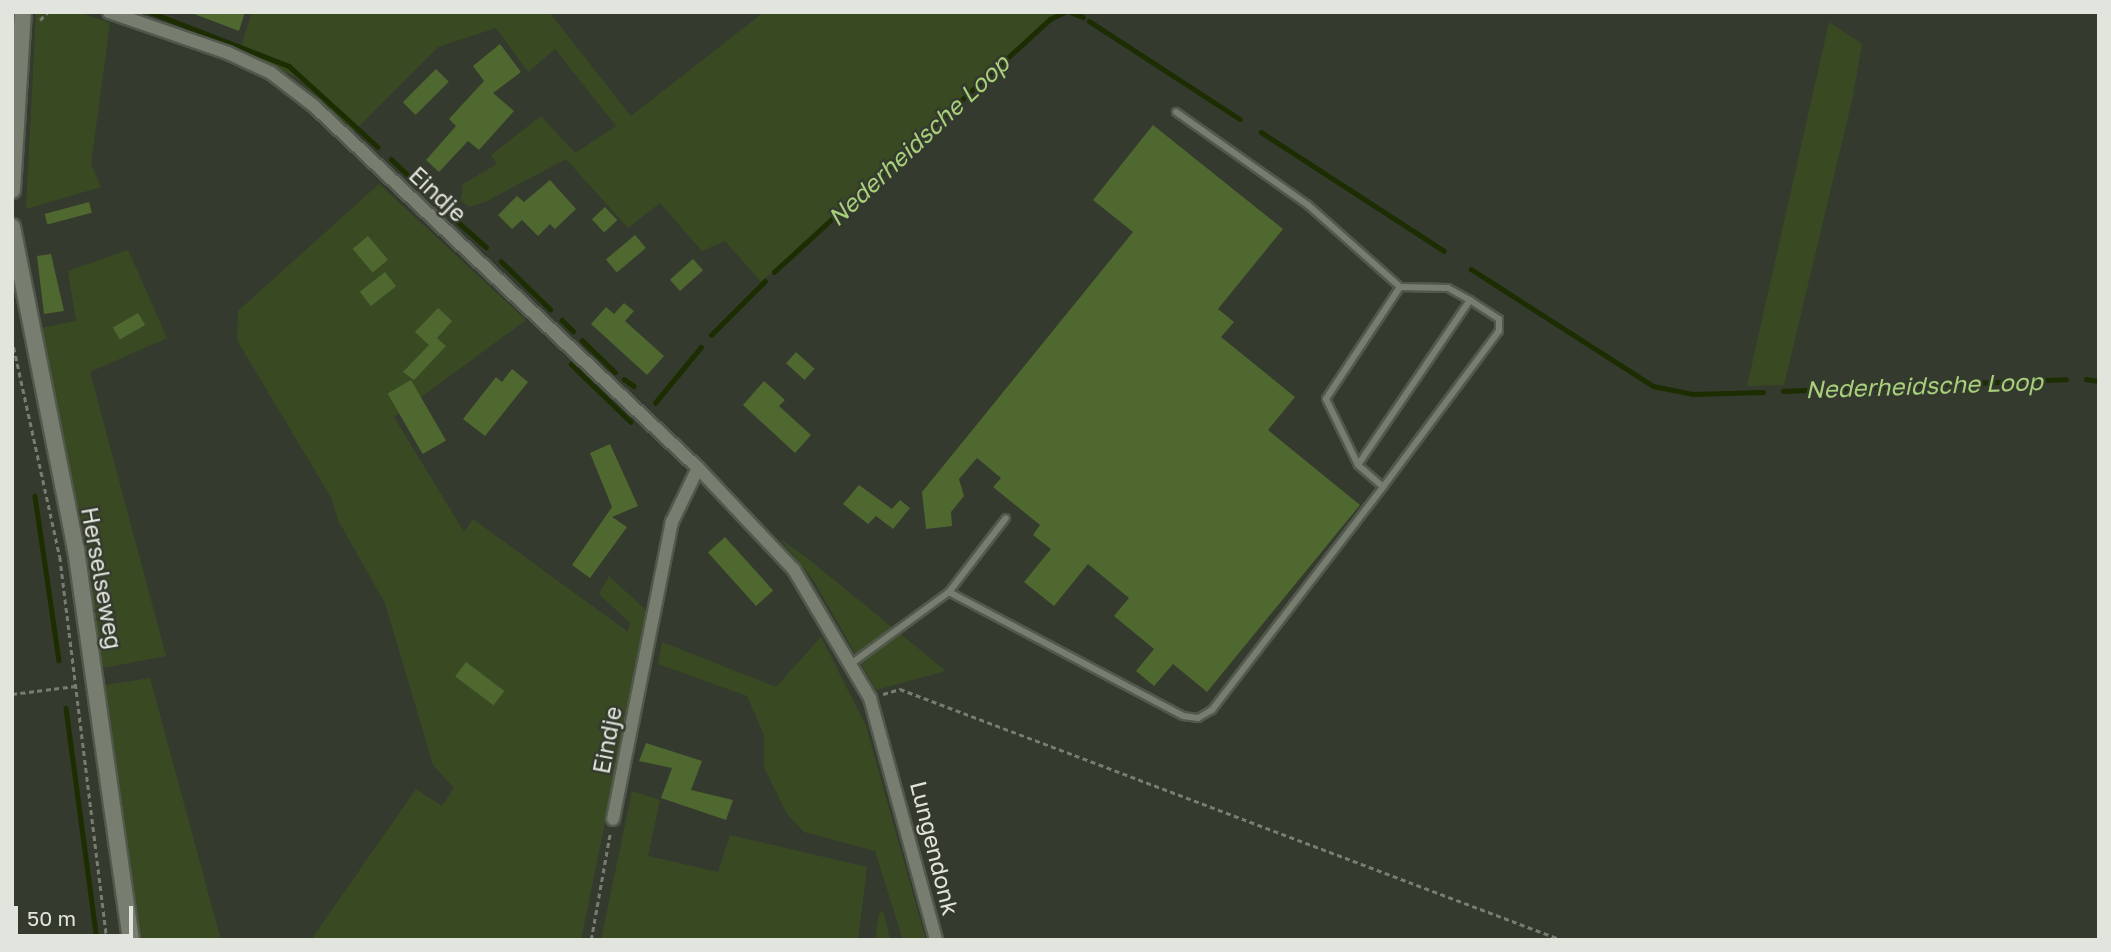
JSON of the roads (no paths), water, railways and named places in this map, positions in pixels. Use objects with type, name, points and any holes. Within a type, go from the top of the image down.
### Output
[{"type":"street","points":[[12,190],[23,12]]},
{"type":"street","name":"Eindje","points":[[109,12],[228,53],[271,73],[314,106],[698,468],[794,570],[852,663],[870,698],[892,767]]},
{"type":"street","name":"Herselseweg","points":[[12,227],[76,549],[131,940]]},
{"type":"street","name":"Eindje","points":[[613,819],[672,522],[698,468]]},
{"type":"street","name":"Lungendonk","points":[[892,767],[936,940]]},
{"type":"lane","points":[[950,592],[1183,716],[1198,718],[1212,710],[1383,488],[1499,331],[1499,318],[1448,288],[1400,287],[1308,205],[1176,112]]},
{"type":"lane","points":[[1383,488],[1358,465],[1326,399],[1400,287]]},
{"type":"lane","points":[[1358,465],[1470,300]]},
{"type":"lane","points":[[852,663],[950,592],[1006,518]]},
{"type":"waterway","points":[[150,12],[289,66],[378,147]]},
{"type":"waterway","name":"Nederheidsche Loop","points":[[774,272],[1050,19],[1065,12]]},
{"type":"waterway","name":"Nederheidsche Loop","points":[[1070,12],[1083,17]]},
{"type":"waterway","name":"Nederheidsche Loop","points":[[1089,21],[1240,119]]},
{"type":"waterway","name":"Nederheidsche Loop","points":[[1261,132],[1444,251]]},
{"type":"waterway","points":[[391,159],[425,191]]},
{"type":"waterway","points":[[437,203],[486,247]]},
{"type":"waterway","points":[[501,261],[550,309]]},
{"type":"waterway","name":"Nederheidsche Loop","points":[[1471,269],[1653,386],[1693,394],[1763,392]]},
{"type":"waterway","name":"Nederheidsche Loop","points":[[711,335],[765,281]]},
{"type":"waterway","points":[[562,320],[573,331]]},
{"type":"waterway","points":[[582,340],[615,372]]},
{"type":"waterway","name":"Nederheidsche Loop","points":[[655,403],[701,347]]},
{"type":"waterway","points":[[571,364],[631,422]]},
{"type":"waterway","points":[[624,379],[634,386]]},
{"type":"waterway","name":"Nederheidsche Loop","points":[[1783,391],[2066,379]]},
{"type":"waterway","name":"Nederheidsche Loop","points":[[2086,379],[2099,381]]},
{"type":"waterway","points":[[35,496],[59,660]]},
{"type":"waterway","points":[[66,708],[97,940]]}]
